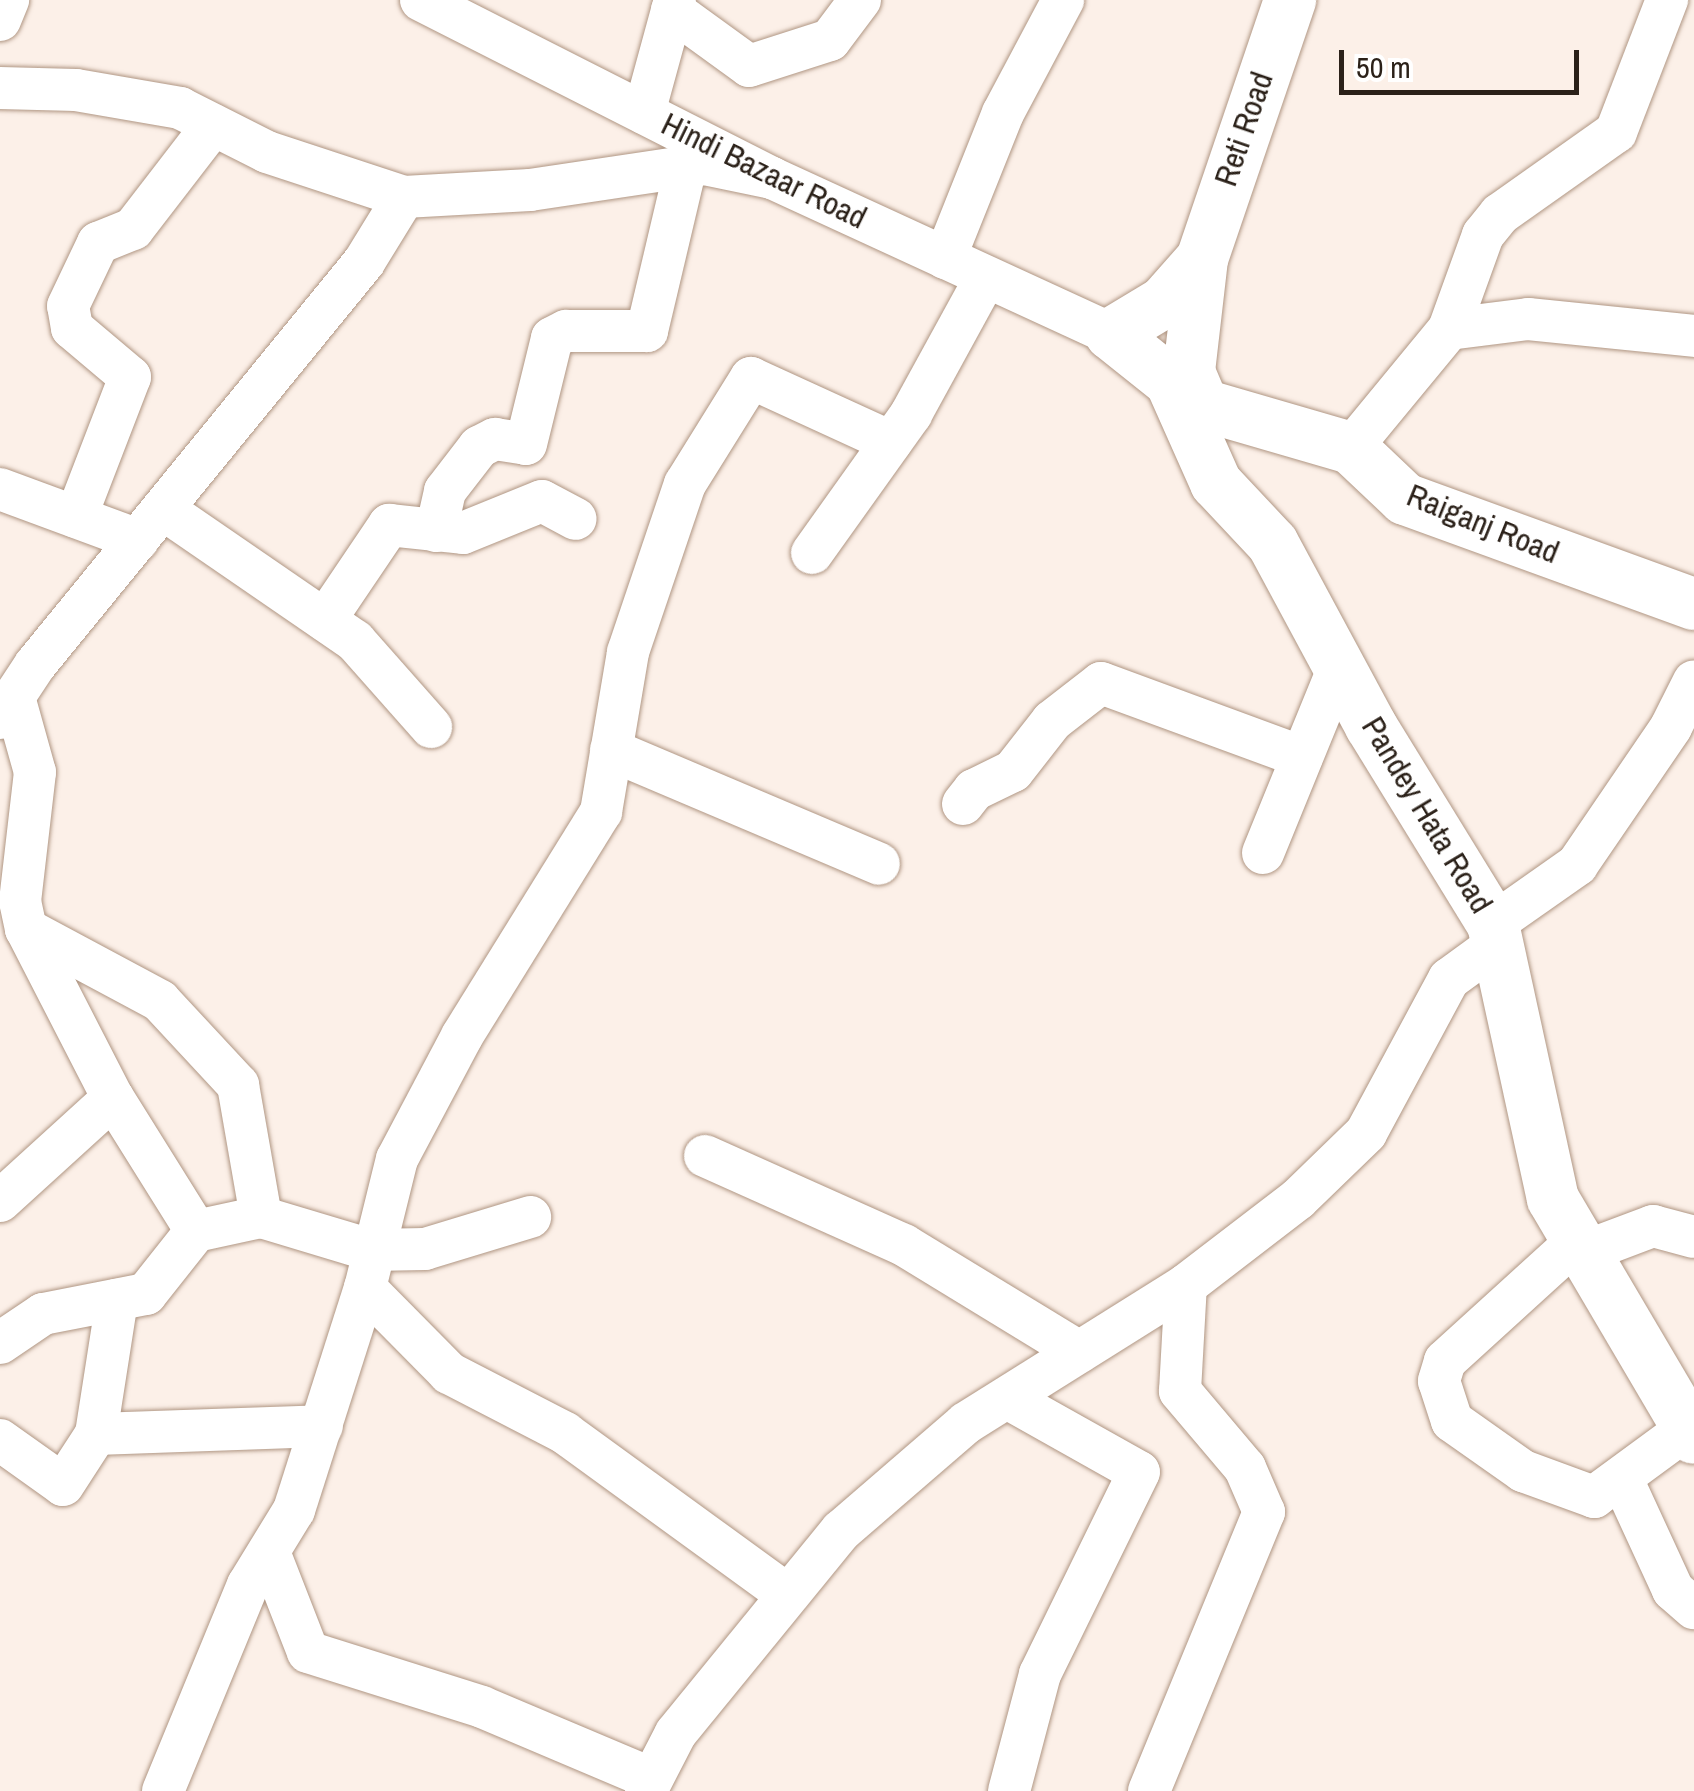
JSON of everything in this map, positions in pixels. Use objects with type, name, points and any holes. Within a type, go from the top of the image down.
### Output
[{"type":"main road","name":"Reti Road","points":[[1202,258],[1290,0]]},
{"type":"main road","points":[[1202,258],[1180,377],[1111,334],[1164,302],[1202,258]]},
{"type":"main road","name":"Raiganj Road","points":[[1180,377],[1203,405],[1351,448],[1406,500],[1694,604]]},
{"type":"main road","name":"Pandey Hata Road","points":[[1180,377],[1216,483],[1273,544],[1339,667],[1495,934],[1554,1199],[1691,1433]]},
{"type":"street","points":[[0,20],[8,0]]},
{"type":"street","name":"Hindi Bazaar Road","points":[[421,0],[772,178],[1111,334]]},
{"type":"street","points":[[644,113],[674,5],[749,66],[830,40],[860,0]]},
{"type":"street","points":[[945,258],[1003,113],[1063,0]]},
{"type":"street","points":[[1351,448],[1448,329],[1483,235],[1500,214],[1616,132],[1667,0]]},
{"type":"street","points":[[0,88],[76,90],[180,108],[267,152],[404,197],[530,190],[686,166],[772,178]]},
{"type":"street","points":[[76,517],[130,377],[72,328],[68,306],[98,244],[132,229],[213,125]]},
{"type":"street","points":[[436,531],[445,491],[479,447],[494,440],[526,444],[552,338],[566,332],[647,331],[686,166]]},
{"type":"street","points":[[196,1231],[113,1098],[26,929],[20,902],[35,772],[7,708],[150,524],[364,262],[404,197]]},
{"type":"street","points":[[812,553],[891,442],[985,279]]},
{"type":"street","points":[[1448,329],[1528,319],[1694,336]]},
{"type":"street","points":[[163,1791],[248,1584],[294,1510],[322,1426],[397,1159],[462,1036],[601,812],[628,652],[675,506],[741,387],[763,378],[891,442]]},
{"type":"street","points":[[0,490],[76,517],[150,524],[325,620],[374,659],[431,727]]},
{"type":"street","points":[[325,620],[381,531],[396,524],[436,531],[476,530],[542,501],[576,519]]},
{"type":"street","points":[[1264,853],[1339,667]]},
{"type":"street","points":[[269,1552],[308,1652],[482,1707],[648,1784],[676,1733],[840,1530],[966,1423],[1186,1285],[1298,1198],[1366,1133],[1448,979],[1578,865],[1652,758],[1694,681]]},
{"type":"street","points":[[964,804],[974,790],[1013,771],[1052,721],[1101,683],[1302,756]]},
{"type":"street","points":[[611,750],[879,864]]},
{"type":"street","points":[[26,929],[160,1001],[238,1085],[261,1218]]},
{"type":"street","points":[[0,1201],[113,1098]]},
{"type":"street","points":[[705,1156],[904,1245],[1079,1352]]},
{"type":"street","points":[[368,1269],[530,1217]]},
{"type":"street","points":[[0,1343],[43,1314],[146,1294],[196,1231],[261,1218],[368,1269],[450,1373],[566,1433],[787,1594]]},
{"type":"street","points":[[1691,1433],[1594,1497],[1524,1472],[1460,1430],[1439,1381],[1445,1361],[1581,1246],[1652,1226],[1694,1238]]},
{"type":"street","points":[[1149,1791],[1264,1512],[1245,1468],[1180,1391],[1186,1285]]},
{"type":"street","points":[[0,1440],[63,1485],[96,1434],[117,1300]]},
{"type":"street","points":[[1007,1398],[1139,1472],[1040,1674],[1009,1791]]},
{"type":"street","points":[[96,1434],[322,1426]]},
{"type":"street","points":[[1622,1479],[1673,1590],[1694,1608]]}]
